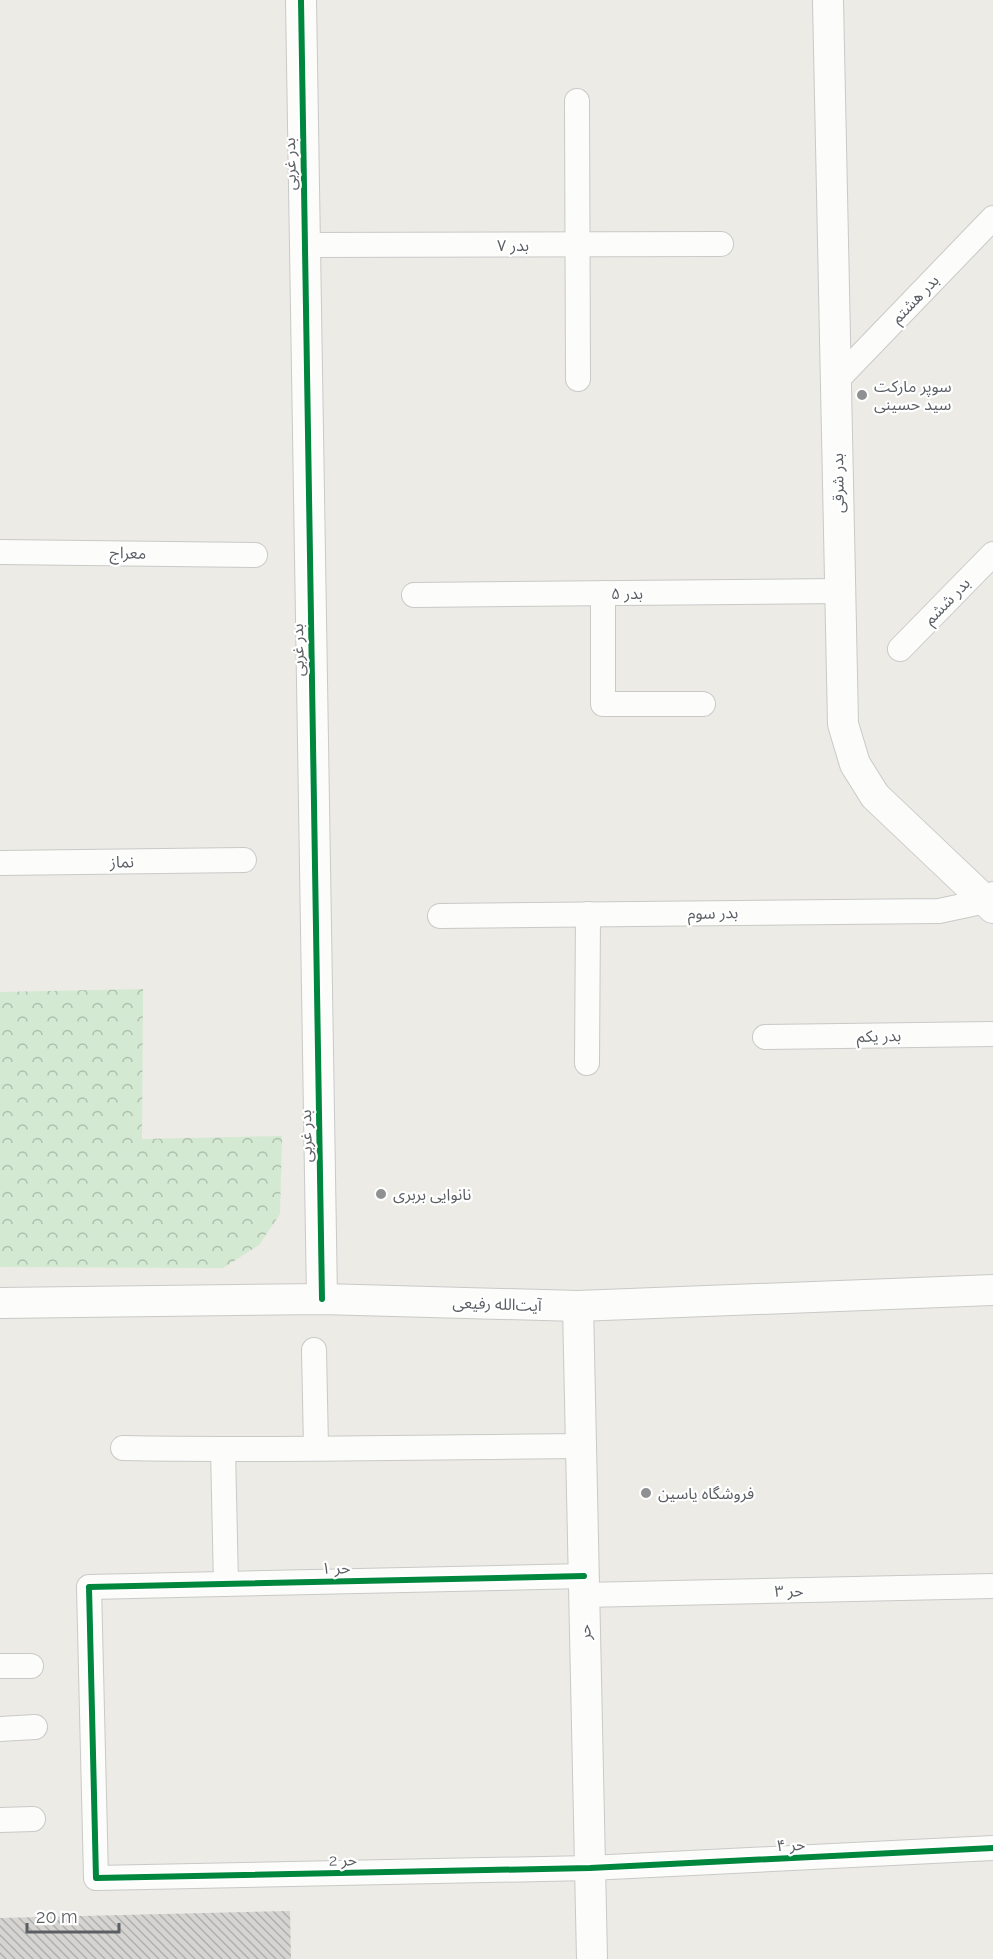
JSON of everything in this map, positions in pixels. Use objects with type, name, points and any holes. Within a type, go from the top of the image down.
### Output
[{"type":"street","name":"بدر غربی","points":[[301,0],[322,1299]]},
{"type":"street","name":"بدر شرقی","points":[[828,0],[843,724],[855,764],[875,796],[991,901]]},
{"type":"street","points":[[577,101],[578,379]]},
{"type":"street","name":"بدر هشتم","points":[[836,381],[993,218]]},
{"type":"street","name":"بدر ۷","points":[[305,245],[721,244]]},
{"type":"street","name":"معراج","points":[[0,552],[255,555]]},
{"type":"street","name":"بدر ششم","points":[[900,649],[993,554]]},
{"type":"street","name":"بدر ۵","points":[[414,594],[840,591]]},
{"type":"street","points":[[603,593],[603,704],[703,704]]},
{"type":"street","name":"نماز","points":[[0,863],[244,860]]},
{"type":"street","name":"بدر سوم","points":[[440,916],[939,911],[991,901]]},
{"type":"street","points":[[587,1063],[588,914]]},
{"type":"street","name":"بدر یکم","points":[[765,1037],[993,1034]]},
{"type":"street","name":"آیت‌الله رفیعی","points":[[0,1303],[322,1299],[578,1306],[993,1290]]},
{"type":"street","name":"حر","points":[[578,1306],[592,1959]]},
{"type":"street","points":[[314,1350],[316,1447]]},
{"type":"street","points":[[123,1448],[223,1450],[316,1447],[581,1446]]},
{"type":"street","points":[[223,1450],[226,1584]]},
{"type":"street","name":"حر ۱","points":[[96,1878],[89,1587],[226,1584],[584,1586]]},
{"type":"street","name":"حر ۳","points":[[584,1586],[993,1586]]},
{"type":"street","points":[[0,1666],[31,1666]]},
{"type":"street","points":[[0,1729],[35,1727]]},
{"type":"street","points":[[0,1820],[33,1819]]},
{"type":"street","name":"حر ۴","points":[[590,1868],[993,1848]]},
{"type":"street","name":"حر 2","points":[[96,1878],[590,1868]]},
{"type":"green space","points":[[143,989],[142,1139],[282,1136],[280,1214],[259,1245],[223,1268],[0,1267],[0,992]]},
{"type":"building","points":[[290,1911],[291,1959],[0,1959],[0,1918]]},
{"type":"cycle path","points":[[301,0],[322,1299]]},
{"type":"cycle path","points":[[584,1576],[89,1587],[96,1878],[590,1868],[993,1848]]},
{"type":"place","name":"سوپر مارکت سید حسینی","points":[[862,395]]},
{"type":"place","name":"نانوایی بربری","points":[[381,1194]]},
{"type":"place","name":"فروشگاه یاسین","points":[[646,1493]]}]
